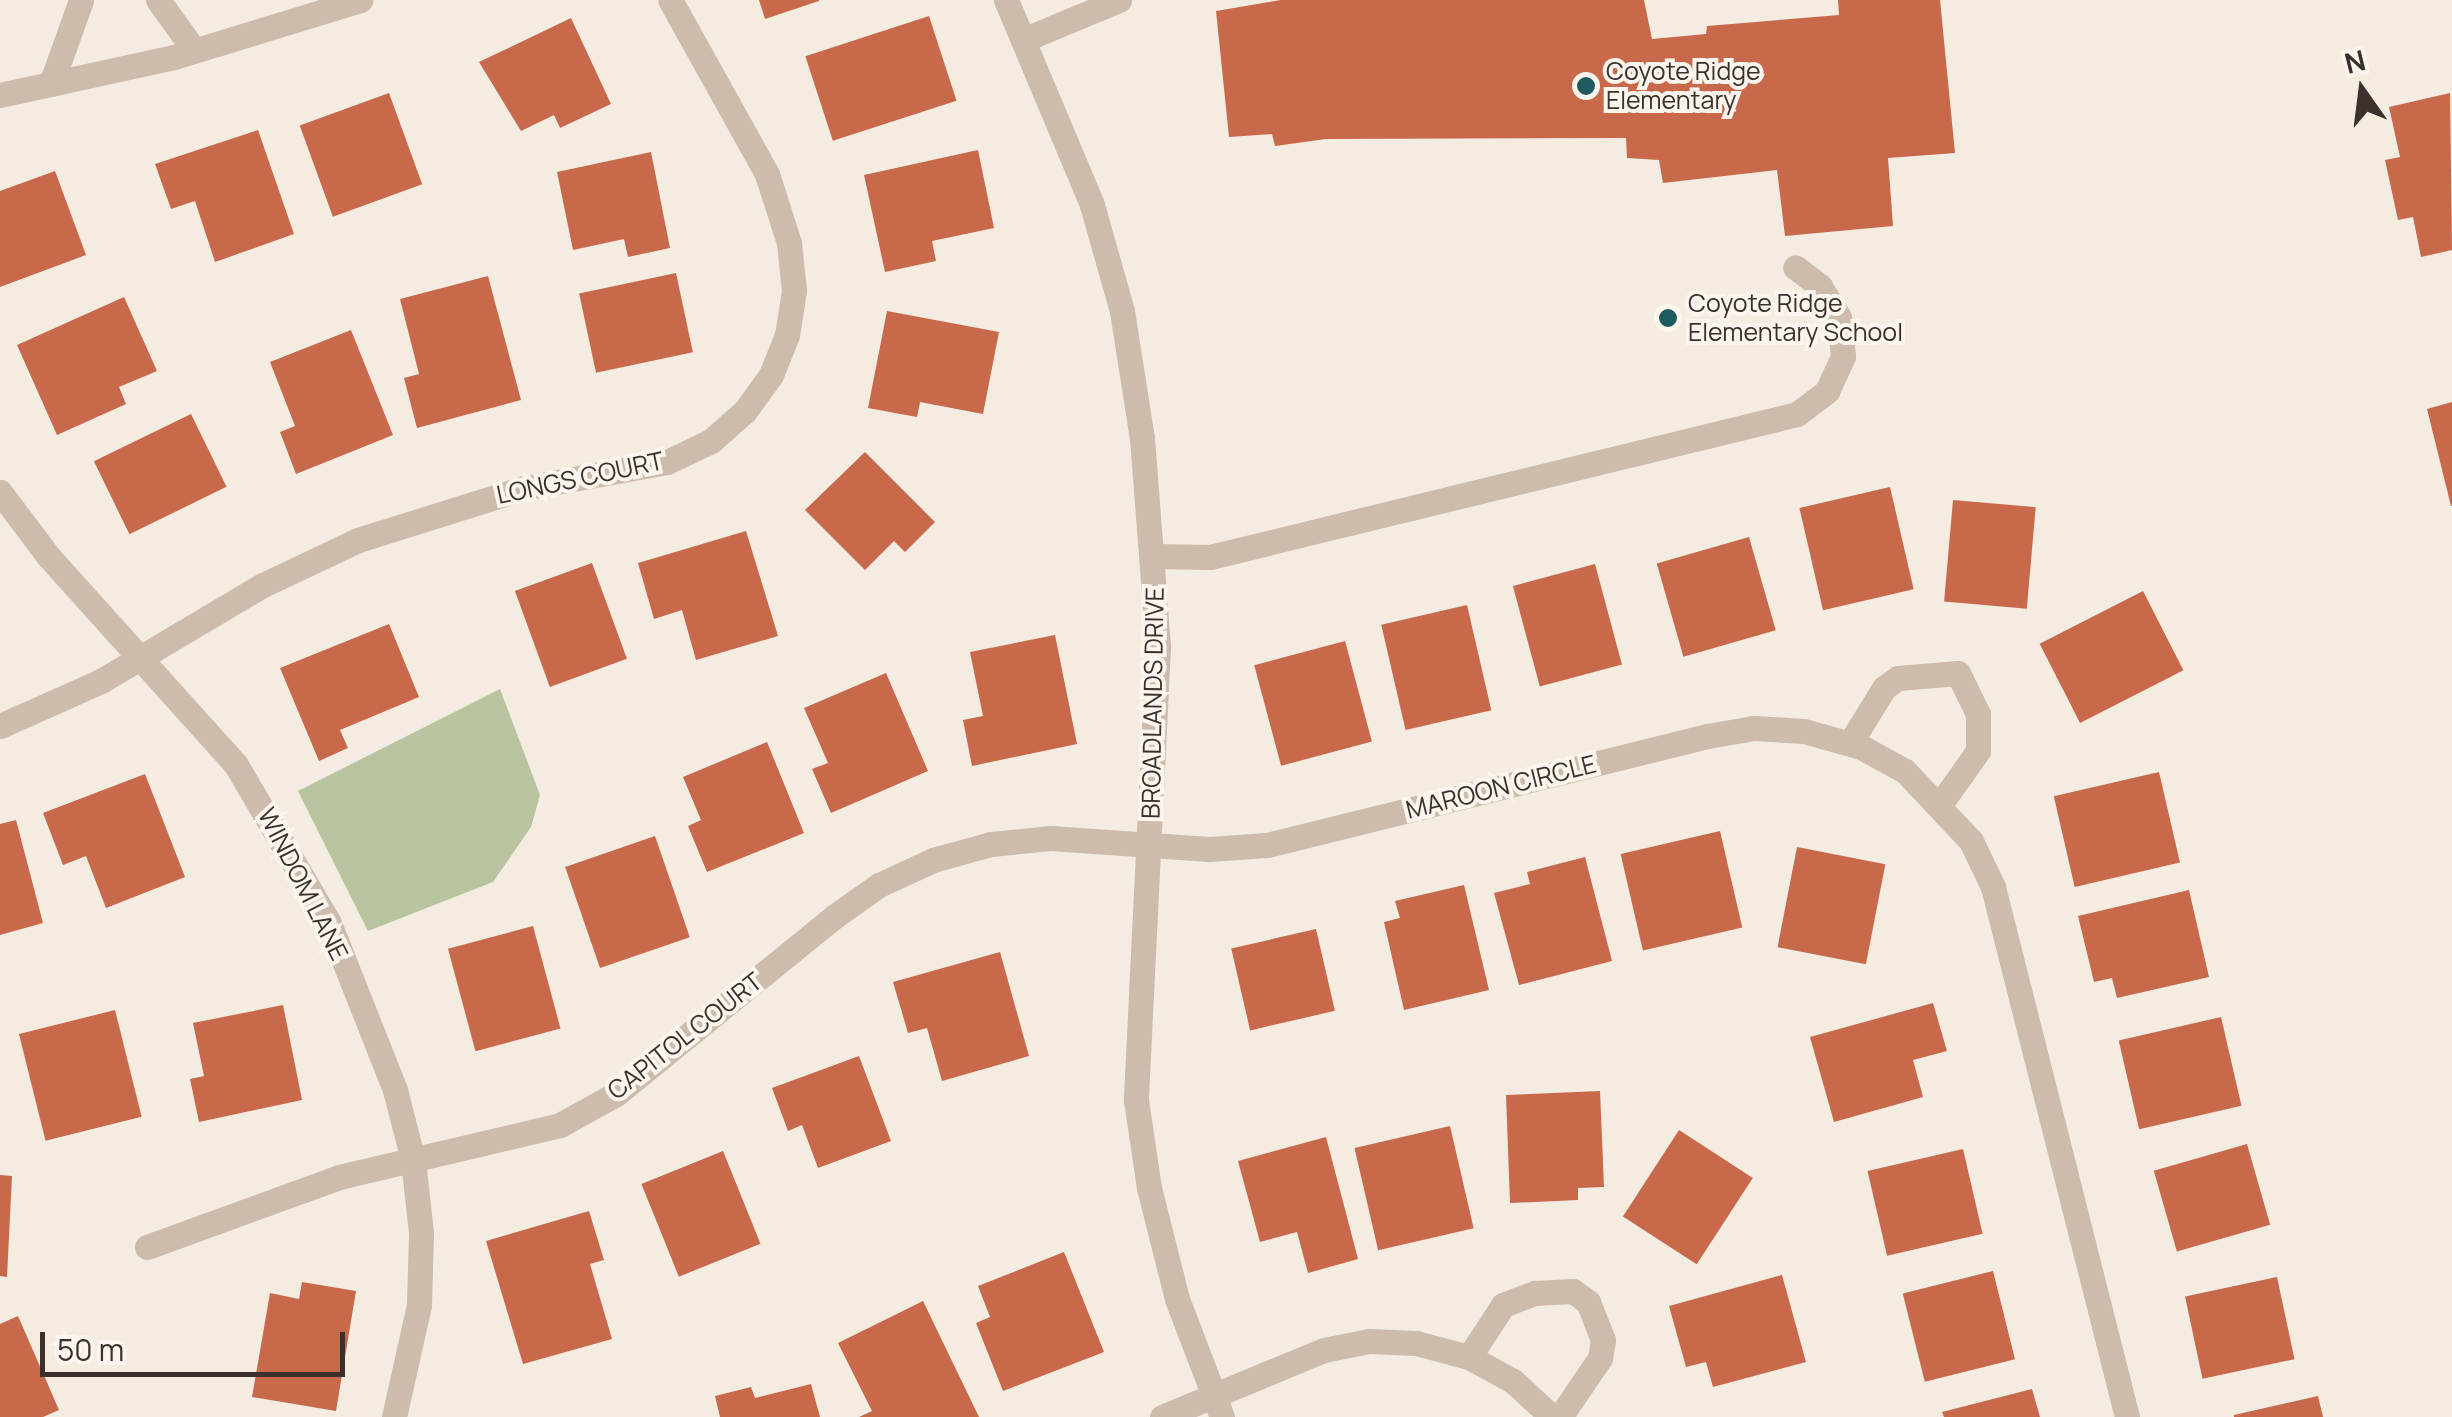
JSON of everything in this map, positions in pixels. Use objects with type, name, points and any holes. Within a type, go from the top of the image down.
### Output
[{"type":"street","points":[[51,84],[82,0]]},
{"type":"street","points":[[158,0],[194,50]]},
{"type":"street","points":[[0,95],[194,50],[360,0]]},
{"type":"street","name":"LONGS COURT","points":[[0,726],[144,657],[263,585],[358,540],[524,488],[667,462],[711,441],[745,411],[772,375],[787,335],[794,291],[789,244],[767,174],[670,0]]},
{"type":"street","name":"BROADLANDS DRIVE","points":[[1006,0],[1092,206],[1122,311],[1155,556],[1150,846],[1136,1100],[1148,1188],[1172,1281],[1217,1406]]},
{"type":"street","points":[[1023,40],[1119,0]]},
{"type":"street","points":[[1155,556],[1210,556],[1797,414],[1828,392],[1843,356],[1839,317],[1820,286],[1795,266]]},
{"type":"street","name":"WINDOM LANE","points":[[0,492],[49,557],[144,657],[236,765],[286,841],[329,923],[395,1090],[413,1160],[421,1233],[419,1305],[394,1417]]},
{"type":"street","points":[[1850,743],[1884,688],[1898,678],[1958,673],[1978,714],[1978,750],[1941,803]]},
{"type":"street","name":"MAROON CIRCLE","points":[[1150,846],[1267,845],[1754,728],[1804,731],[1850,743],[1905,772],[1941,803],[1971,841],[1993,887],[2127,1417]]},
{"type":"street","name":"CAPITOL COURT","points":[[147,1247],[339,1177],[510,1142],[560,1125],[616,1094],[834,916],[933,860],[991,844],[1050,838],[1150,846]]},
{"type":"street","points":[[1162,1417],[1217,1406],[1324,1350],[1369,1341],[1416,1343],[1469,1357],[1513,1381],[1556,1417],[1600,1358],[1603,1340],[1588,1302],[1573,1291],[1535,1293],[1503,1305],[1469,1357]]},
{"type":"green space","points":[[500,689],[540,795],[531,827],[493,882],[368,931],[298,791]]},
{"type":"building","points":[[759,0],[819,0],[819,1],[765,19]]},
{"type":"building","name":"Coyote Ridge Elementary","points":[[1281,0],[1644,0],[1652,39],[1706,34],[1707,26],[1839,15],[1838,0],[1940,0],[1955,153],[1888,158],[1893,226],[1785,236],[1777,170],[1663,183],[1659,160],[1627,158],[1626,138],[1326,139],[1275,146],[1272,134],[1229,137],[1216,11]]},
{"type":"building","points":[[929,16],[957,101],[833,141],[805,56]]},
{"type":"building","points":[[571,18],[611,104],[560,128],[554,115],[521,131],[479,62]]},
{"type":"building","points":[[389,93],[422,184],[333,217],[300,125]]},
{"type":"building","points":[[2450,93],[2452,250],[2421,257],[2413,217],[2398,220],[2385,160],[2400,157],[2389,107]]},
{"type":"building","points":[[258,130],[294,234],[215,262],[195,201],[171,209],[155,164]]},
{"type":"building","points":[[978,150],[994,228],[932,241],[936,261],[885,272],[864,175]]},
{"type":"building","points":[[651,152],[670,248],[628,257],[624,239],[573,250],[557,172]]},
{"type":"building","points":[[55,171],[86,255],[0,287],[0,191]]},
{"type":"building","points":[[676,273],[693,352],[596,373],[579,294]]},
{"type":"building","points":[[488,276],[521,400],[417,428],[404,378],[419,374],[400,299]]},
{"type":"building","points":[[124,297],[157,371],[119,387],[126,404],[57,435],[17,345]]},
{"type":"building","points":[[887,311],[999,332],[983,414],[920,402],[917,417],[868,408]]},
{"type":"building","points":[[351,330],[393,435],[296,474],[280,432],[295,426],[270,362]]},
{"type":"building","points":[[2452,402],[2452,506],[2451,506],[2427,409]]},
{"type":"building","points":[[191,414],[227,487],[129,534],[94,461]]},
{"type":"building","points":[[865,452],[935,522],[905,552],[894,541],[865,570],[805,510]]},
{"type":"building","points":[[1890,487],[1914,589],[1823,610],[1799,508]]},
{"type":"building","points":[[1953,500],[2036,507],[2027,609],[1944,602]]},
{"type":"building","points":[[746,531],[778,636],[696,660],[682,610],[654,619],[638,563]]},
{"type":"building","points":[[1749,537],[1776,630],[1683,657],[1657,563]]},
{"type":"building","points":[[592,563],[627,659],[550,687],[515,591]]},
{"type":"building","points":[[1595,564],[1622,664],[1540,686],[1513,586]]},
{"type":"building","points":[[2143,591],[2183,670],[2080,723],[2040,644]]},
{"type":"building","points":[[1467,605],[1491,710],[1406,730],[1381,625]]},
{"type":"building","points":[[389,624],[419,697],[340,730],[348,748],[319,761],[280,668]]},
{"type":"building","points":[[1055,635],[1077,744],[972,766],[963,720],[983,716],[970,652]]},
{"type":"building","points":[[1345,641],[1372,741],[1281,766],[1254,665]]},
{"type":"building","points":[[886,673],[928,771],[831,813],[812,769],[828,763],[804,708]]},
{"type":"building","points":[[767,742],[804,833],[707,872],[688,826],[701,820],[683,777]]},
{"type":"building","points":[[2159,772],[2180,863],[2075,887],[2054,796]]},
{"type":"building","points":[[145,774],[185,877],[106,908],[86,856],[63,865],[43,813]]},
{"type":"building","points":[[16,820],[43,923],[0,935],[0,824]]},
{"type":"building","points":[[1720,831],[1742,927],[1643,950],[1621,854]]},
{"type":"building","points":[[655,836],[690,937],[600,968],[565,867]]},
{"type":"building","points":[[1797,847],[1885,864],[1866,964],[1778,947]]},
{"type":"building","points":[[1585,857],[1612,961],[1519,985],[1494,893],[1530,884],[1527,872]]},
{"type":"building","points":[[1464,885],[1489,990],[1404,1010],[1384,922],[1400,918],[1395,901]]},
{"type":"building","points":[[2189,890],[2209,977],[2117,998],[2112,978],[2094,982],[2078,916]]},
{"type":"building","points":[[533,926],[560,1028],[475,1051],[448,949]]},
{"type":"building","points":[[1316,929],[1335,1011],[1250,1030],[1231,949]]},
{"type":"building","points":[[1000,952],[1029,1056],[942,1081],[927,1028],[908,1033],[893,982]]},
{"type":"building","points":[[1933,1003],[1947,1051],[1913,1060],[1923,1097],[1834,1122],[1810,1037]]},
{"type":"building","points":[[283,1005],[302,1100],[199,1122],[190,1079],[204,1076],[193,1023]]},
{"type":"building","points":[[115,1010],[142,1117],[46,1141],[19,1034]]},
{"type":"building","points":[[2221,1017],[2241,1106],[2139,1129],[2119,1041]]},
{"type":"building","points":[[859,1056],[891,1141],[818,1168],[802,1125],[788,1131],[772,1088]]},
{"type":"building","points":[[1600,1091],[1604,1187],[1578,1188],[1578,1200],[1510,1203],[1506,1095]]},
{"type":"building","points":[[1450,1126],[1474,1228],[1378,1250],[1355,1148]]},
{"type":"building","points":[[1679,1130],[1753,1178],[1697,1264],[1623,1216]]},
{"type":"building","points":[[1326,1137],[1358,1259],[1308,1273],[1297,1232],[1260,1242],[1238,1161]]},
{"type":"building","points":[[2247,1144],[2270,1225],[2177,1251],[2154,1171]]},
{"type":"building","points":[[1963,1149],[1983,1234],[1887,1256],[1868,1171]]},
{"type":"building","points":[[723,1151],[760,1244],[679,1277],[641,1184]]},
{"type":"building","points":[[0,1175],[12,1176],[7,1277],[0,1276]]},
{"type":"building","points":[[589,1211],[604,1260],[590,1264],[612,1339],[523,1364],[486,1241]]},
{"type":"building","points":[[1064,1252],[1104,1352],[1003,1391],[976,1323],[990,1317],[978,1286]]},
{"type":"building","points":[[1993,1271],[2015,1359],[1925,1382],[1903,1293]]},
{"type":"building","points":[[1782,1275],[1806,1362],[1713,1387],[1706,1362],[1686,1367],[1669,1306]]},
{"type":"building","points":[[2277,1277],[2294,1359],[2203,1379],[2185,1297]]},
{"type":"building","points":[[302,1282],[356,1291],[336,1411],[252,1397],[270,1293],[299,1299]]},
{"type":"building","points":[[923,1301],[979,1417],[859,1417],[872,1411],[838,1343]]},
{"type":"building","points":[[18,1316],[59,1410],[43,1417],[0,1417],[0,1324]]},
{"type":"building","points":[[811,1384],[820,1417],[720,1417],[715,1396],[751,1387],[755,1398]]},
{"type":"building","points":[[2032,1389],[2040,1417],[1944,1417],[1942,1412]]},
{"type":"building","points":[[2318,1396],[2323,1417],[2234,1417],[2234,1415]]},
{"type":"place","name":"Coyote Ridge Elementary","points":[[1586,86]]},
{"type":"place","name":"Coyote Ridge Elementary School","points":[[1668,318]]}]
